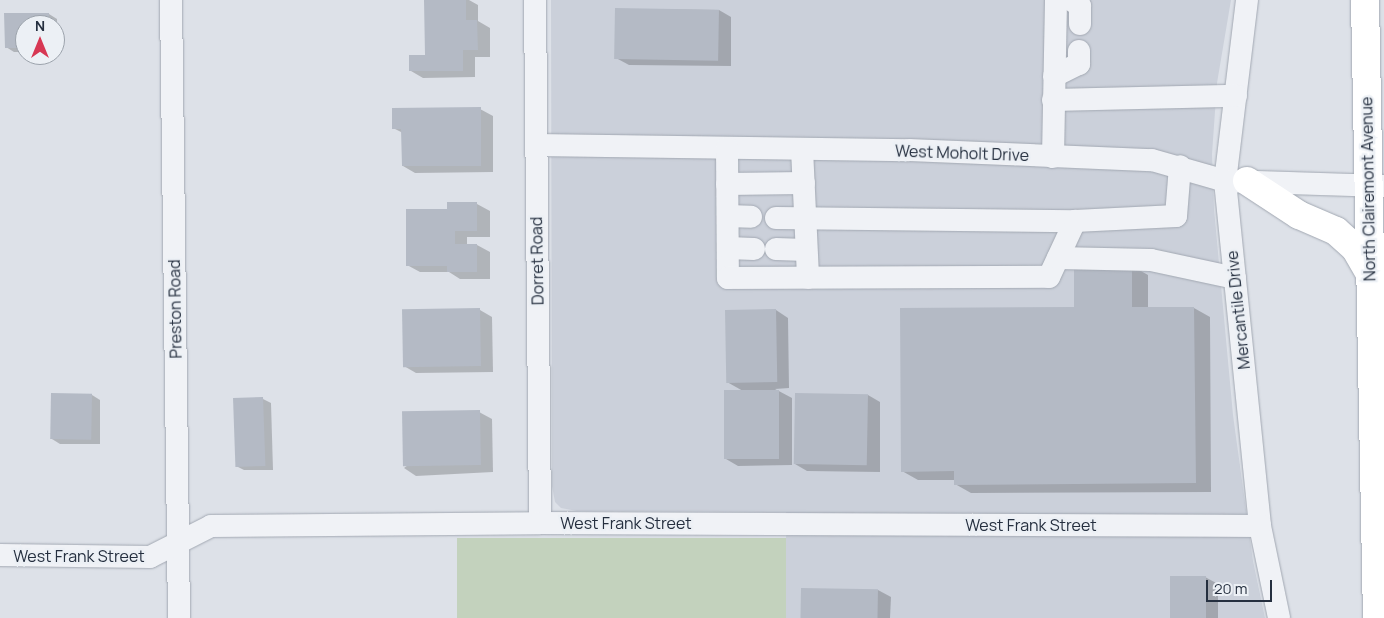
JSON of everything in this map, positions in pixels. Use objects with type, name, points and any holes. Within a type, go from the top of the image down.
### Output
[{"type":"main road","name":"North Clairemont Avenue","points":[[1364,0],[1379,189],[1370,274],[1377,618]]},
{"type":"main road","points":[[1236,181],[1298,215],[1336,231],[1355,248],[1370,274]]},
{"type":"street","name":"Preston Road","points":[[171,0],[179,618]]},
{"type":"street","name":"Dorret Road","points":[[535,0],[540,523]]},
{"type":"street","points":[[1053,157],[1056,0]]},
{"type":"street","points":[[1071,0],[1080,6],[1080,24]]},
{"type":"street","name":"Mercantile Drive","points":[[1247,0],[1236,96],[1234,278],[1260,526],[1279,618]]},
{"type":"street","points":[[1054,76],[1079,64],[1079,51]]},
{"type":"street","points":[[1053,100],[1236,96]]},
{"type":"street","name":"West Moholt Drive","points":[[536,145],[802,149],[1152,160],[1236,181],[1379,189]]},
{"type":"street","points":[[728,148],[728,278],[1049,277],[1075,221]]},
{"type":"street","points":[[802,149],[808,278]]},
{"type":"street","points":[[776,218],[1075,221],[1176,216],[1180,166]]},
{"type":"street","points":[[728,184],[804,183]]},
{"type":"street","points":[[728,216],[751,217]]},
{"type":"street","points":[[728,248],[806,250]]},
{"type":"street","points":[[1058,258],[1152,260],[1234,278]]},
{"type":"street","name":"West Frank Street","points":[[0,555],[150,557],[211,526],[540,523],[1260,526]]},
{"type":"shaded area","points":[[551,0],[1231,0],[1217,83],[1212,154],[1214,209],[1233,415],[1253,561],[1265,618],[786,618],[786,512],[577,511],[561,508],[555,502],[552,486]]},
{"type":"green space","points":[[457,538],[786,538],[786,618],[457,618]]},
{"type":"building","points":[[424,0],[466,0],[466,20],[477,20],[478,50],[463,50],[463,71],[409,71],[409,55],[425,55]]},
{"type":"building","points":[[615,8],[719,10],[718,61],[614,59]]},
{"type":"building","points":[[4,13],[49,13],[49,15],[15,15],[15,48],[5,48]]},
{"type":"building","points":[[481,107],[481,166],[402,166],[401,129],[392,129],[392,108]]},
{"type":"building","points":[[447,202],[477,202],[477,231],[455,231],[455,244],[477,244],[477,272],[447,272],[447,266],[406,266],[406,209],[447,209]]},
{"type":"building","points":[[1132,264],[1132,307],[1194,307],[1196,483],[954,485],[954,471],[901,472],[900,308],[1074,307],[1074,265]]},
{"type":"building","points":[[480,308],[481,366],[403,367],[402,309]]},
{"type":"building","points":[[776,309],[777,382],[726,383],[725,310]]},
{"type":"building","points":[[724,390],[779,390],[779,459],[724,459]]},
{"type":"building","points":[[51,393],[92,394],[91,440],[50,439]]},
{"type":"building","points":[[795,393],[868,394],[867,465],[794,464]]},
{"type":"building","points":[[263,397],[265,466],[235,467],[233,398]]},
{"type":"building","points":[[480,410],[481,465],[403,466],[402,411]]},
{"type":"building","points":[[1170,576],[1206,576],[1206,618],[1170,618]]},
{"type":"building","points":[[801,588],[878,589],[877,618],[800,618]]}]
